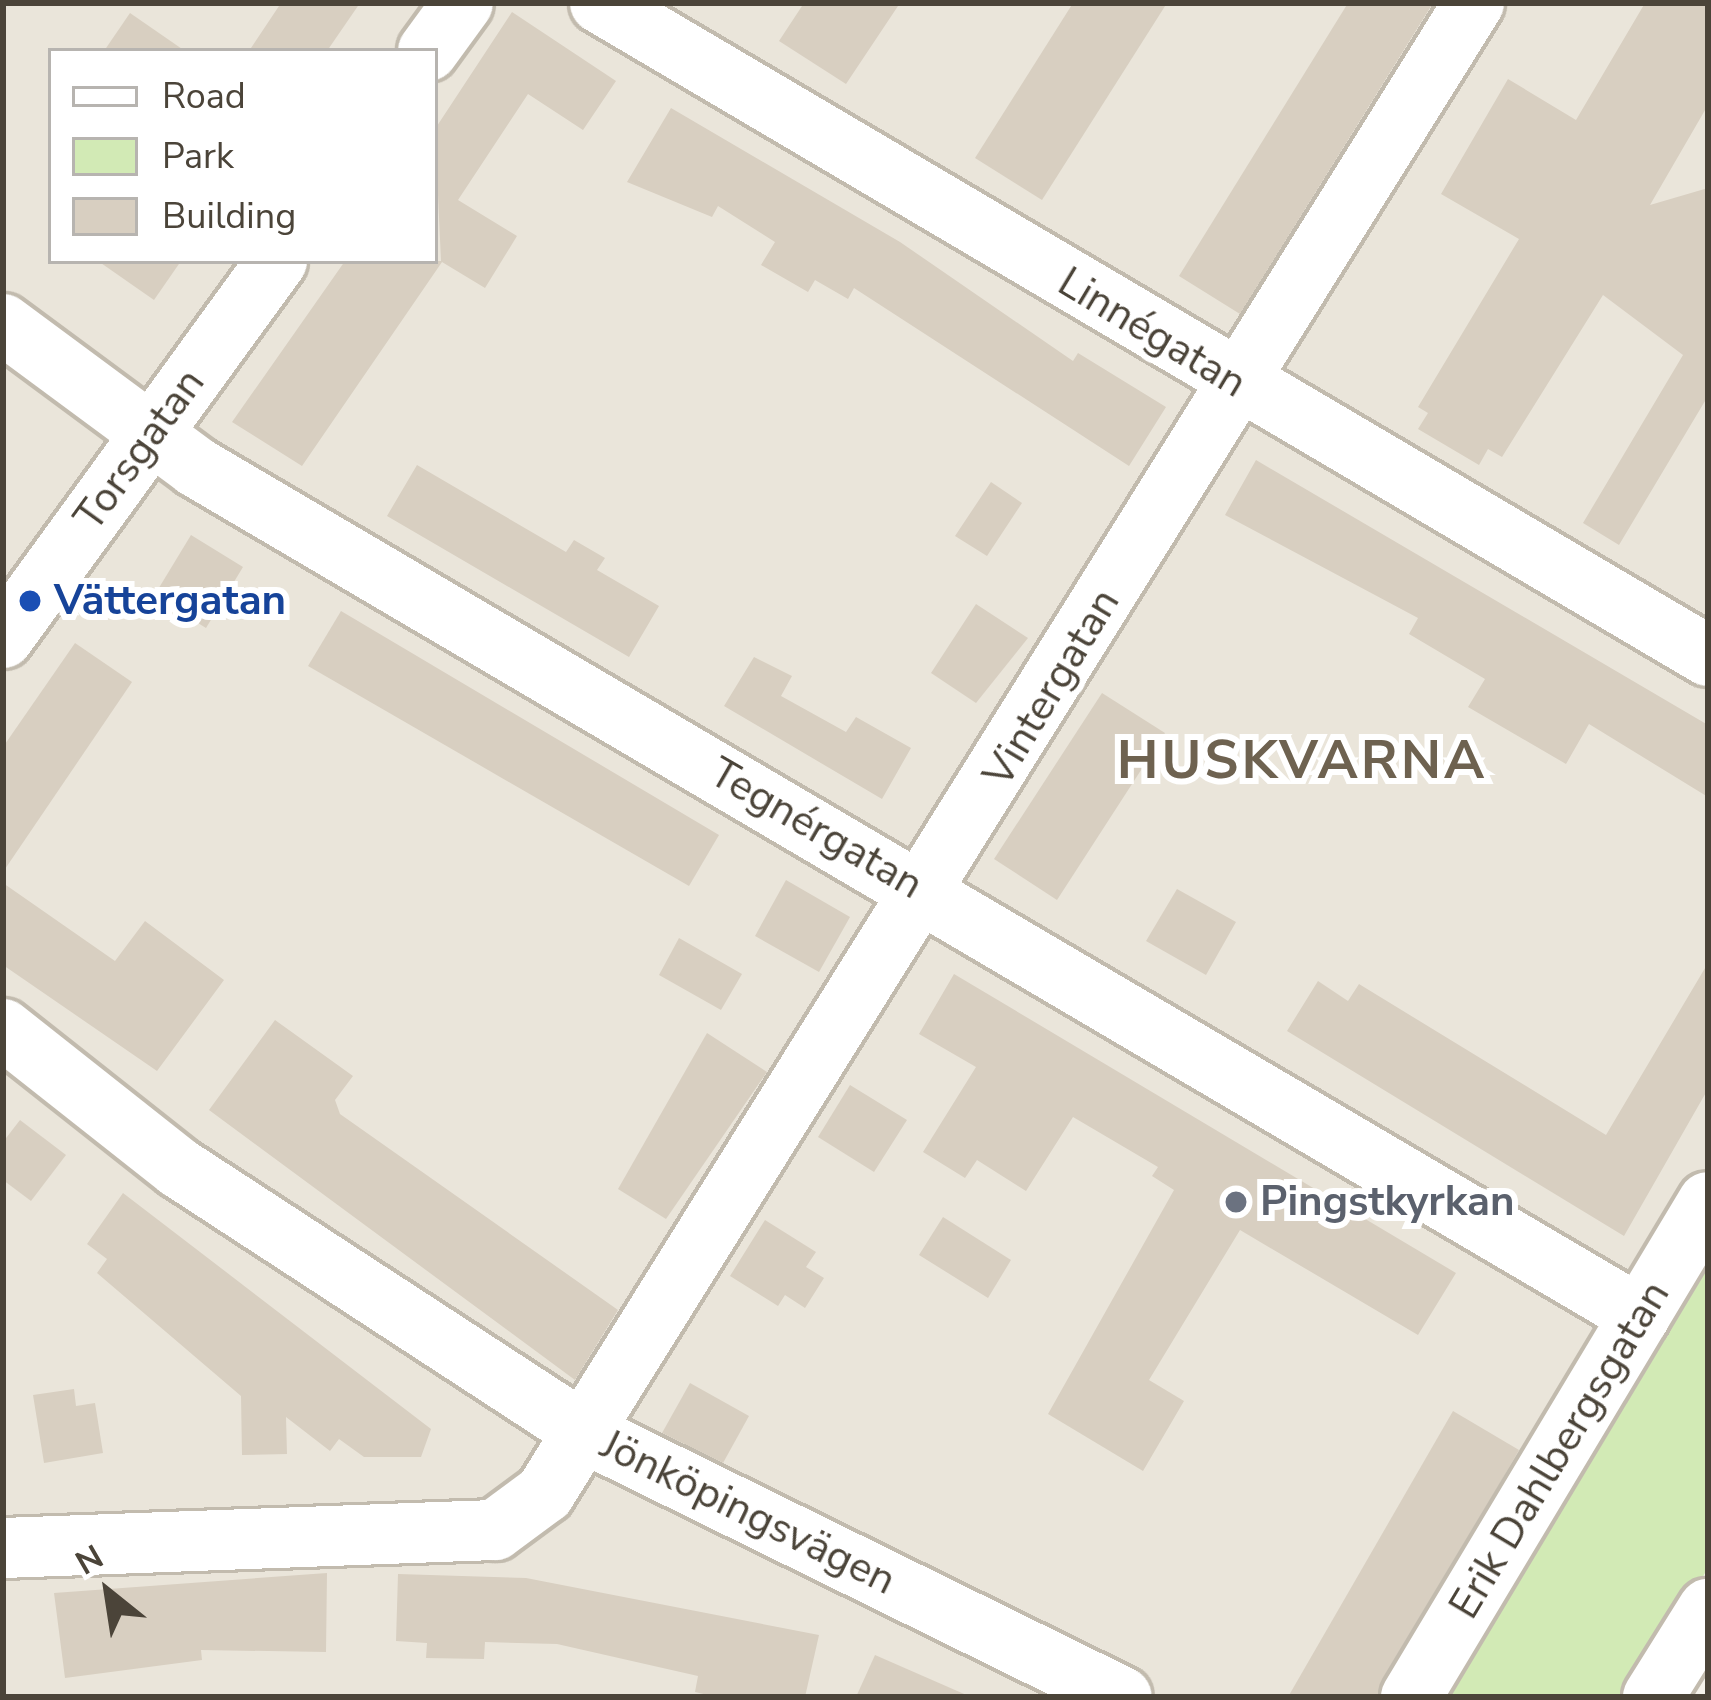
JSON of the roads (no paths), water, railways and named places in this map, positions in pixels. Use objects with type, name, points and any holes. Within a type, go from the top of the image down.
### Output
[{"type":"street","points":[[430,48],[463,3]]},
{"type":"street","name":"Linnégatan","points":[[600,3],[1238,385],[1708,656]]},
{"type":"street","name":"Vintergatan","points":[[585,1433],[927,894],[1474,3]]},
{"type":"street","name":"Torsgatan","points":[[3,638],[275,264]]},
{"type":"street","name":"Tegnérgatan","points":[[3,324],[150,437],[1640,1316]]},
{"type":"street","points":[[3,1029],[179,1168],[585,1433]]},
{"type":"street","name":"Erik Dahlbergsgatan","points":[[1411,1697],[1708,1202]]},
{"type":"street","name":"Jönköpingsvägen","points":[[3,1547],[495,1531],[545,1493],[585,1433],[1105,1690]]},
{"type":"street","points":[[1653,1697],[1708,1609]]},
{"type":"place","name":"Vättergatan","points":[[30,601]]},
{"type":"place","name":"Pingstkyrkan","points":[[1236,1202]]},
{"type":"district","name":"HUSKVARNA","points":[[1302,760]]}]
